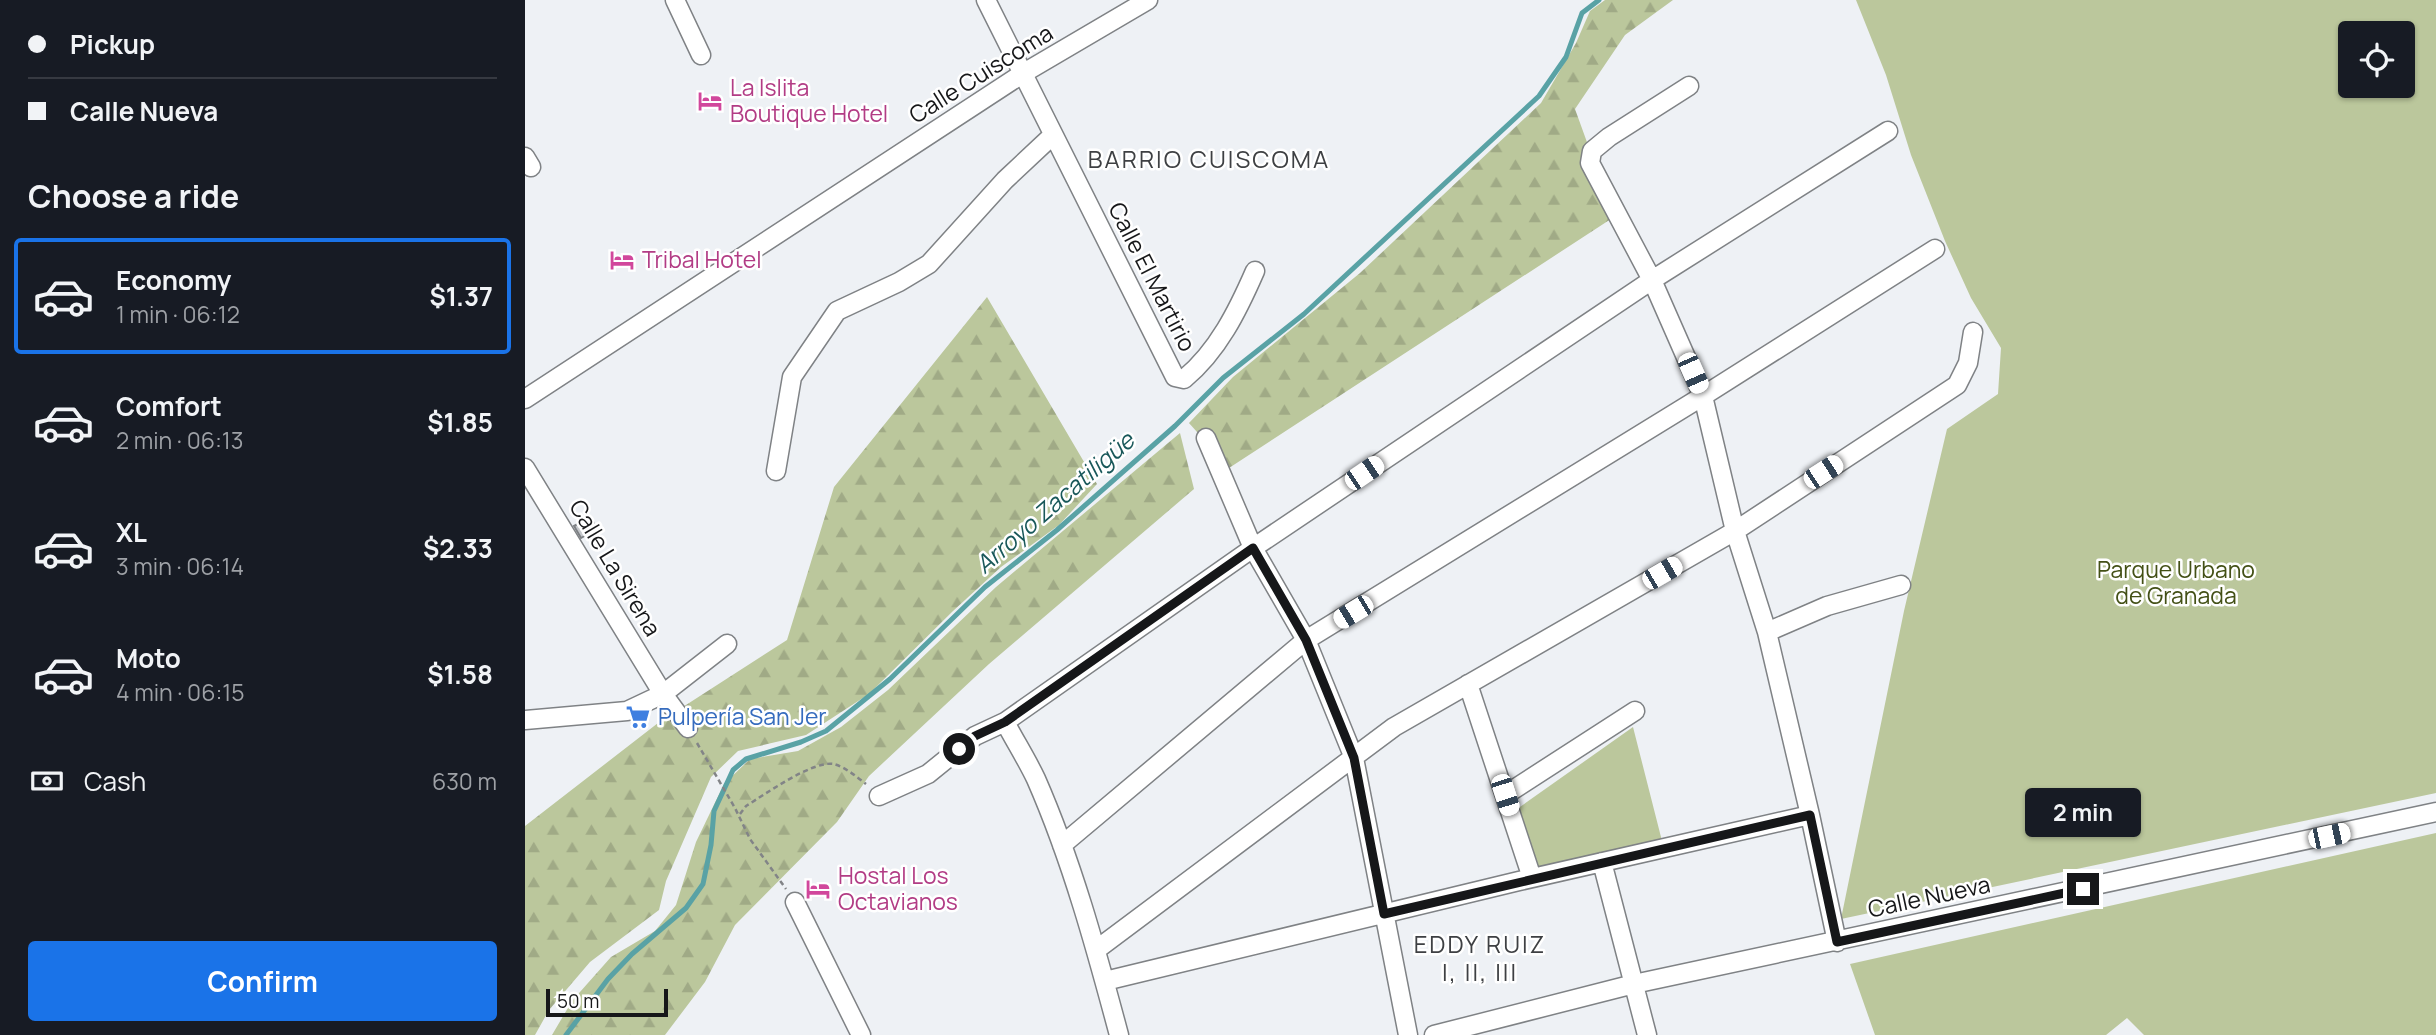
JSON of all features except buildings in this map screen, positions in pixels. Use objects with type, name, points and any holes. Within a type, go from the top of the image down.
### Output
[{"type":"street","points":[[674,0],[701,55]]},
{"type":"street","name":"Calle El Martirio","points":[[986,0],[1175,377],[1184,379],[1198,367],[1236,313],[1255,271]]},
{"type":"street","name":"Calle Cuiscoma","points":[[525,398],[1022,74],[1148,0]]},
{"type":"street","points":[[1689,86],[1609,137],[1593,151],[1590,163],[1652,281],[1703,396],[1735,531],[1767,632],[1837,942]]},
{"type":"street","points":[[879,796],[928,774],[975,736],[1005,722],[1253,548],[1652,281],[1888,131]]},
{"type":"street","points":[[776,471],[792,377],[837,311],[899,282],[929,264],[1005,180],[1053,135]]},
{"type":"street","points":[[1062,845],[1306,640],[1703,396],[1935,249]]},
{"type":"street","points":[[1097,950],[1394,727],[1735,531],[1957,385],[1968,363],[1973,332]]},
{"type":"street","points":[[1206,439],[1253,548],[1306,640],[1354,758],[1408,1035]]},
{"type":"street","name":"Calle La Sirena","points":[[525,468],[663,694],[688,728]]},
{"type":"street","points":[[1767,632],[1827,606],[1901,585]]},
{"type":"street","points":[[525,720],[627,711],[663,694],[727,644]]},
{"type":"street","points":[[1468,684],[1532,878]]},
{"type":"street","points":[[1505,795],[1635,711]]},
{"type":"street","points":[[1005,722],[1035,777],[1062,845],[1097,950],[1119,1035]]},
{"type":"street","name":"Calle Nueva","points":[[1434,1035],[1634,984],[2436,812]]},
{"type":"street","points":[[1105,981],[1532,878],[1810,815]]},
{"type":"street","points":[[1602,862],[1647,1035]]},
{"type":"street","points":[[795,902],[861,1035]]},
{"type":"path","points":[[688,728],[750,839],[795,902]]},
{"type":"path","points":[[739,816],[745,806],[817,766],[834,764],[853,774],[879,796]]},
{"type":"green space","points":[[1605,0],[1673,0],[1625,35],[1575,109],[1614,217],[1229,468],[1189,423],[1233,377],[1360,273],[1541,103],[1576,43],[1590,11]]},
{"type":"green space","name":"Parque Urbano de Granada","points":[[1856,0],[2436,0],[2436,793],[1841,919],[1904,611],[1947,429],[1998,394],[2001,348],[1971,298],[1911,155],[1886,75]]},
{"type":"green space","points":[[987,297],[1097,484],[1059,525],[1001,567],[869,694],[806,735],[738,751],[711,777],[666,881],[659,910],[590,962],[549,1010],[535,1035],[525,1035],[525,826],[658,723],[787,640],[834,487]]},
{"type":"green space","points":[[1180,433],[1194,489],[989,664],[869,776],[837,822],[735,925],[705,982],[665,1035],[552,1035],[572,1001],[611,957],[655,931],[676,905],[696,842],[724,784],[750,759],[798,751],[841,727],[888,690],[996,587]]},
{"type":"green space","points":[[1633,727],[1662,841],[1538,869],[1517,809]]},
{"type":"green space","points":[[2436,833],[2436,1035],[2144,1035],[2127,1018],[2106,1035],[1875,1035],[1850,964]]},
{"type":"waterway","name":"Arroyo Zacatiligüe","points":[[566,1035],[608,979],[632,954],[686,908],[703,884],[714,811],[733,770],[746,759],[801,742],[826,731],[890,679],[985,587],[1057,530],[1175,426],[1223,378],[1304,314],[1539,96],[1566,57],[1582,13],[1599,0]]},
{"type":"place","name":"La Islita Boutique Hotel","points":[[710,101]]},
{"type":"place","name":"Tribal Hotel","points":[[622,260]]},
{"type":"place","name":"Pulpería San Jer","points":[[638,717]]},
{"type":"place","name":"Hostal Los Octavianos","points":[[818,889]]},
{"type":"district","name":"BARRIO CUISCOMA","points":[[1209,160]]},
{"type":"district","name":"EDDY RUIZ I, II, III","points":[[1480,959]]},
{"type":"route","points":[[959,749],[975,736],[1005,722],[1253,548],[1306,640],[1354,758],[1384,914],[1810,815],[1837,942],[2083,889]]}]
